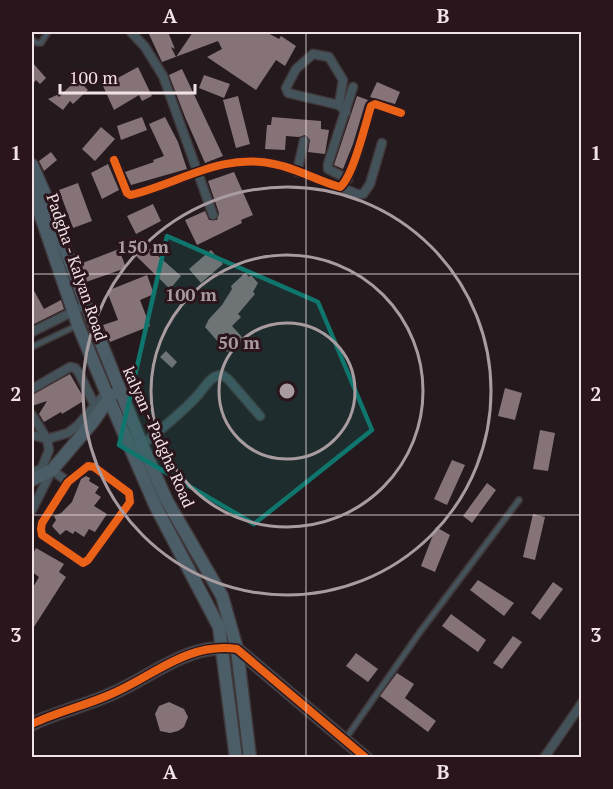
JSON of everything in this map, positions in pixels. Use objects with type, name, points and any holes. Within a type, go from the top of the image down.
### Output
[{"type":"main road","name":"kalyan - Padgha Road","points":[[32,165],[36,191],[59,250],[86,305],[142,445],[161,504],[222,596],[237,649],[250,758]]},
{"type":"main road","name":"Padgha - Kalyan Road","points":[[59,250],[78,325],[107,396],[219,627],[236,758]]},
{"type":"main road","points":[[32,480],[52,470],[92,423],[107,396],[118,387]]},
{"type":"main road","points":[[32,724],[110,695],[197,650],[223,647],[237,649],[366,758]]},
{"type":"street","points":[[131,32],[145,47],[163,76],[213,215]]},
{"type":"street","points":[[318,181],[328,169],[342,108],[344,80],[334,68],[329,57],[313,54],[296,69],[286,88],[288,93],[342,108]]},
{"type":"street","points":[[342,108],[353,87]]},
{"type":"street","points":[[340,187],[348,179],[371,106],[375,104],[401,113]]},
{"type":"street","points":[[297,172],[304,141]]},
{"type":"street","points":[[114,160],[127,193],[130,195],[197,172],[239,161],[276,164],[318,181],[363,194],[370,184],[382,143]]},
{"type":"street","points":[[328,169],[348,179]]},
{"type":"street","points":[[32,332],[86,305]]},
{"type":"street","points":[[32,390],[70,367],[75,368],[95,406]]},
{"type":"street","points":[[142,445],[217,375],[228,379],[260,416]]},
{"type":"street","points":[[32,435],[47,439],[68,433],[107,396]]},
{"type":"street","points":[[32,415],[47,439],[49,450],[42,468],[32,474]]},
{"type":"street","points":[[88,466],[93,467],[129,493],[131,498],[88,560],[83,563],[42,535],[40,529],[68,482],[88,466]]},
{"type":"street","points":[[32,510],[52,470],[68,482]]},
{"type":"street","points":[[544,758],[582,703]]},
{"type":"lane","points":[[32,40],[40,43],[48,32]]},
{"type":"lane","points":[[32,347],[78,325]]},
{"type":"lane","points":[[345,740],[420,632],[519,500]]},
{"type":"highlighted area","points":[[167,236],[318,302],[372,430],[254,524],[119,445]]},
{"type":"building","points":[[148,32],[168,32],[176,57],[162,62]]},
{"type":"building","points":[[193,32],[266,32],[279,39],[281,36],[296,46],[285,66],[276,60],[256,90],[207,57],[222,49],[218,41],[176,57]]},
{"type":"building","points":[[32,62],[46,78],[40,84],[36,80],[32,85]]},
{"type":"building","points":[[138,67],[152,96],[142,101],[139,95],[114,110],[103,86]]},
{"type":"building","points":[[182,69],[223,156],[205,163],[169,75]]},
{"type":"building","points":[[204,75],[230,84],[224,98],[199,88]]},
{"type":"building","points":[[77,79],[88,90],[73,104],[70,101],[63,110],[48,99],[57,95],[59,97]]},
{"type":"building","points":[[377,82],[400,92],[395,104],[370,97]]},
{"type":"building","points":[[238,96],[250,144],[236,148],[223,100]]},
{"type":"building","points":[[357,96],[368,100],[343,169],[334,165]]},
{"type":"building","points":[[142,117],[147,130],[121,140],[117,126]]},
{"type":"building","points":[[165,117],[178,142],[187,169],[131,185],[125,172],[164,156],[149,124]]},
{"type":"building","points":[[272,117],[321,121],[321,129],[329,130],[325,154],[308,152],[310,140],[305,135],[286,136],[285,150],[265,149],[267,125],[271,125]]},
{"type":"building","points":[[101,127],[115,139],[95,161],[82,149]]},
{"type":"building","points":[[51,152],[57,160],[44,171],[39,161]]},
{"type":"building","points":[[108,164],[119,190],[102,199],[91,173]]},
{"type":"building","points":[[234,172],[253,215],[241,220],[242,223],[197,245],[185,220],[205,211],[209,220],[217,220],[219,213],[208,181]]},
{"type":"building","points":[[78,183],[92,221],[73,228],[59,190]]},
{"type":"building","points":[[153,204],[161,221],[136,234],[127,216]]},
{"type":"building","points":[[139,239],[181,276],[170,289],[130,250]]},
{"type":"building","points":[[119,249],[126,268],[86,282],[80,264]]},
{"type":"building","points":[[211,250],[223,264],[201,283],[189,269]]},
{"type":"building","points":[[245,273],[249,277],[251,275],[258,283],[253,292],[255,294],[238,314],[241,317],[232,326],[242,337],[227,352],[205,327],[222,305],[232,289],[231,286]]},
{"type":"building","points":[[147,275],[154,294],[140,300],[150,326],[110,342],[103,325],[118,320],[107,291]]},
{"type":"building","points":[[32,287],[44,309],[61,300],[64,309],[32,325]]},
{"type":"building","points":[[166,351],[177,362],[172,368],[160,357]]},
{"type":"building","points":[[70,374],[85,400],[44,422],[39,414],[47,401],[32,406],[32,395]]},
{"type":"building","points":[[505,388],[522,393],[515,420],[498,416]]},
{"type":"building","points":[[540,430],[555,433],[548,471],[533,469]]},
{"type":"building","points":[[452,460],[465,465],[447,505],[434,499]]},
{"type":"building","points":[[86,476],[90,478],[89,481],[99,487],[95,493],[101,497],[94,506],[107,514],[95,532],[89,529],[84,537],[75,531],[73,534],[66,530],[60,535],[52,526],[56,520],[54,516],[61,513],[72,502],[81,479]]},
{"type":"building","points":[[487,483],[496,490],[472,523],[463,516]]},
{"type":"building","points":[[533,514],[545,517],[535,560],[523,557]]},
{"type":"building","points":[[436,527],[450,535],[435,572],[421,566]]},
{"type":"building","points":[[36,548],[64,564],[59,572],[66,577],[32,630],[32,589],[39,577],[32,572],[32,555]]},
{"type":"building","points":[[478,580],[514,603],[504,616],[470,590]]},
{"type":"building","points":[[553,582],[563,589],[540,620],[531,613]]},
{"type":"building","points":[[451,614],[486,640],[478,652],[442,626]]},
{"type":"building","points":[[513,636],[522,642],[502,669],[493,663]]},
{"type":"building","points":[[356,653],[378,669],[368,682],[346,666]]},
{"type":"building","points":[[397,673],[414,684],[405,698],[436,721],[428,732],[380,696]]},
{"type":"building","points":[[169,702],[184,709],[188,717],[184,727],[170,733],[160,731],[155,714],[159,706]]},
{"type":"cycle path","points":[[114,160],[127,193],[130,195],[218,166],[255,161],[282,166],[340,187],[354,162],[371,106],[375,104],[401,113]]},
{"type":"cycle path","points":[[88,466],[94,467],[129,493],[130,502],[88,560],[83,563],[42,535],[41,529],[42,523],[68,482],[88,466]]},
{"type":"cycle path","points":[[32,724],[125,688],[186,656],[219,648],[237,649],[366,758]]}]
